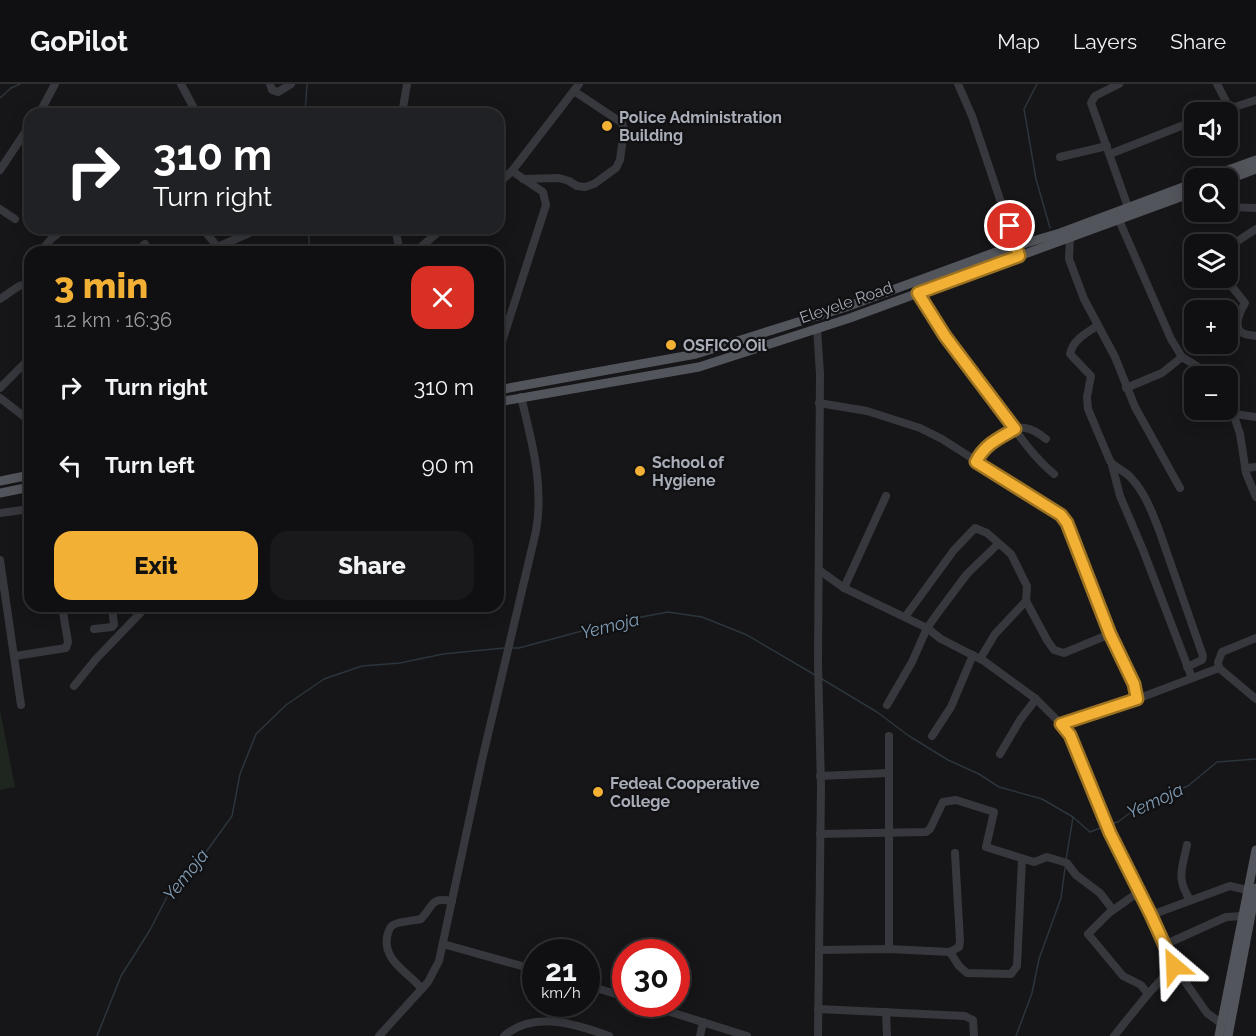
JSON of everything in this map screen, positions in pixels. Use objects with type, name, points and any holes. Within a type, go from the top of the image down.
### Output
[{"type":"main road","points":[[1234,168],[1256,160]]},
{"type":"main road","points":[[1238,176],[1256,169]]},
{"type":"main road","name":"Eleyele Road","points":[[1064,237],[1128,207],[1184,187]]},
{"type":"main road","name":"Eleyele Road","points":[[504,401],[699,367],[918,293],[1022,250],[1119,220],[1184,196]]},
{"type":"main road","name":"Eleyele Road","points":[[504,389],[696,354],[846,307],[996,252],[1022,250]]},
{"type":"main road","points":[[696,354],[699,367]]},
{"type":"main road","points":[[0,481],[24,476]]},
{"type":"main road","points":[[0,493],[24,488]]},
{"type":"main road","points":[[1219,1036],[1226,1030],[1250,913],[1256,850]]},
{"type":"street","points":[[42,108],[55,84]]},
{"type":"street","points":[[181,84],[194,108]]},
{"type":"street","points":[[270,84],[272,90],[278,92],[291,84]]},
{"type":"street","points":[[403,108],[407,84]]},
{"type":"street","points":[[958,84],[1022,250]]},
{"type":"street","points":[[1119,84],[1095,96],[1091,103],[1128,207]]},
{"type":"street","points":[[1217,84],[1226,102]]},
{"type":"street","points":[[504,178],[577,87],[622,123],[624,129],[620,160],[616,168],[594,184],[585,187],[559,178],[523,178]]},
{"type":"street","points":[[1238,106],[1256,100]]},
{"type":"street","points":[[1060,157],[1108,150],[1184,124]]},
{"type":"street","points":[[0,170],[24,134]]},
{"type":"street","points":[[504,335],[546,205],[543,192],[512,171]]},
{"type":"street","points":[[1238,207],[1256,208]]},
{"type":"street","points":[[0,209],[15,219]]},
{"type":"street","points":[[1119,220],[1162,320],[1182,357],[1197,366]]},
{"type":"street","points":[[1238,241],[1256,229]]},
{"type":"street","points":[[45,246],[57,234]]},
{"type":"street","points":[[207,234],[217,246],[246,234]]},
{"type":"street","points":[[422,246],[436,234]]},
{"type":"street","points":[[1064,237],[1069,259],[1097,326],[1114,357],[1126,388],[1180,488]]},
{"type":"street","points":[[0,299],[24,284]]},
{"type":"street","points":[[1234,288],[1245,303],[1241,310],[1239,330],[1242,333],[1256,336]]},
{"type":"street","points":[[918,293],[945,336],[1036,458],[1054,474]]},
{"type":"street","points":[[1097,326],[1074,344],[1070,354],[1091,376],[1087,397],[1088,410],[1112,465],[1120,496],[1192,678]]},
{"type":"street","points":[[817,328],[820,776],[818,1036]]},
{"type":"street","points":[[1126,388],[1162,373],[1182,357]]},
{"type":"street","points":[[0,388],[24,363]]},
{"type":"street","points":[[0,398],[24,416]]},
{"type":"street","points":[[379,1036],[422,989],[435,971],[536,531],[539,506],[537,463],[521,398]]},
{"type":"street","points":[[819,403],[867,411],[920,428],[1061,515],[1067,523],[1110,634],[1134,684],[1137,699]]},
{"type":"street","points":[[1238,414],[1256,417]]},
{"type":"street","points":[[1236,420],[1248,480],[1256,497]]},
{"type":"street","points":[[976,462],[989,444],[1015,429],[1022,427],[1029,429],[1046,439]]},
{"type":"street","points":[[1112,465],[1124,471],[1138,486],[1151,509],[1159,530],[1203,656],[1202,660],[1187,667]]},
{"type":"street","points":[[1245,468],[1256,467]]},
{"type":"street","points":[[844,588],[886,496]]},
{"type":"street","points":[[0,513],[24,509]]},
{"type":"street","points":[[904,617],[954,550],[975,528],[987,533],[1011,554],[1027,586],[1026,601],[1047,640],[1060,653],[1110,634]]},
{"type":"street","points":[[887,705],[912,662],[927,628],[967,574],[998,544]]},
{"type":"street","points":[[0,560],[21,705]]},
{"type":"street","points":[[819,570],[844,588],[927,628],[941,639],[977,657],[1036,699],[1061,724],[1070,735],[1104,820],[1174,966],[1207,1013],[1226,1030]]},
{"type":"street","points":[[932,736],[951,707],[977,657],[1026,601]]},
{"type":"street","points":[[15,656],[66,648],[68,642],[63,612]]},
{"type":"street","points":[[94,629],[112,627],[115,620],[113,612]]},
{"type":"street","points":[[74,686],[96,659],[141,612]]},
{"type":"street","points":[[1256,638],[1222,652],[1218,662],[1219,668],[1256,699]]},
{"type":"street","points":[[1061,724],[1137,699],[1219,668]]},
{"type":"street","points":[[1000,754],[1020,720],[1036,699]]},
{"type":"street","points":[[889,736],[889,949]]},
{"type":"street","points":[[820,776],[889,773]]},
{"type":"street","points":[[820,834],[926,832],[930,829],[943,802],[956,800],[994,812],[986,848],[1034,862],[1047,857],[1065,862],[1076,875],[1100,893],[1113,910]]},
{"type":"street","points":[[1187,845],[1181,880],[1182,888],[1190,900]]},
{"type":"street","points":[[819,950],[889,949],[950,952],[959,947],[955,853]]},
{"type":"street","points":[[950,952],[959,966],[972,974],[1011,974],[1015,970],[1022,859]]},
{"type":"street","points":[[1151,915],[1230,886],[1252,889]]},
{"type":"street","points":[[1140,891],[1113,910],[1088,933],[1123,976],[1141,986],[1148,994]]},
{"type":"street","points":[[422,989],[389,957],[385,947],[388,930],[393,925],[421,919],[432,902],[440,899],[452,901]]},
{"type":"street","points":[[1164,945],[1226,917],[1250,913]]},
{"type":"street","points":[[443,944],[522,966]]},
{"type":"street","points":[[1114,1036],[1174,966]]},
{"type":"street","points":[[818,1009],[970,1017],[974,1036]]},
{"type":"street","points":[[886,1012],[887,1036]]},
{"type":"street","points":[[688,1017],[747,1036]]},
{"type":"street","points":[[504,1036],[526,1023],[553,1021],[609,1036]]},
{"type":"street","points":[[700,1036],[704,1022]]},
{"type":"shaded area","points":[[0,710],[15,787],[0,790]]},
{"type":"waterway","points":[[0,98],[11,88],[20,84]]},
{"type":"waterway","points":[[305,108],[307,84]]},
{"type":"waterway","points":[[1037,84],[1024,109],[1036,179],[1050,228]]},
{"type":"waterway","points":[[308,234],[310,246]]},
{"type":"waterway","name":"Yemoja","points":[[512,648],[615,622],[668,612],[702,617],[747,635],[815,675]]},
{"type":"waterway","name":"Yemoja","points":[[97,1036],[121,976],[150,930],[171,889],[206,852],[232,816],[240,774],[256,734],[286,705],[324,679],[362,666],[400,663],[443,654],[504,648]]},
{"type":"waterway","name":"Yemoja","points":[[822,679],[877,712],[909,736],[948,760],[979,774],[999,787],[1042,799],[1073,817],[1090,832],[1103,827]]},
{"type":"waterway","name":"Yemoja","points":[[1110,824],[1118,822],[1142,804],[1188,786],[1217,762],[1256,759]]},
{"type":"waterway","points":[[1066,860],[1073,817]]},
{"type":"waterway","points":[[1016,1036],[1032,993],[1039,959],[1061,898],[1065,868]]},
{"type":"place","name":"Police Administration Building","points":[[607,126]]},
{"type":"place","name":"OSFICO Oil","points":[[671,345]]},
{"type":"place","name":"School of Hygiene","points":[[640,471]]},
{"type":"place","name":"Fedeal Cooperative College","points":[[598,792]]},
{"type":"route","points":[[1010,226],[1019,256],[918,293],[945,336],[1015,429],[989,444],[976,462],[1055,510],[1067,523],[1110,634],[1134,684],[1137,699],[1061,724],[1070,735],[1104,820],[1174,966]]}]
